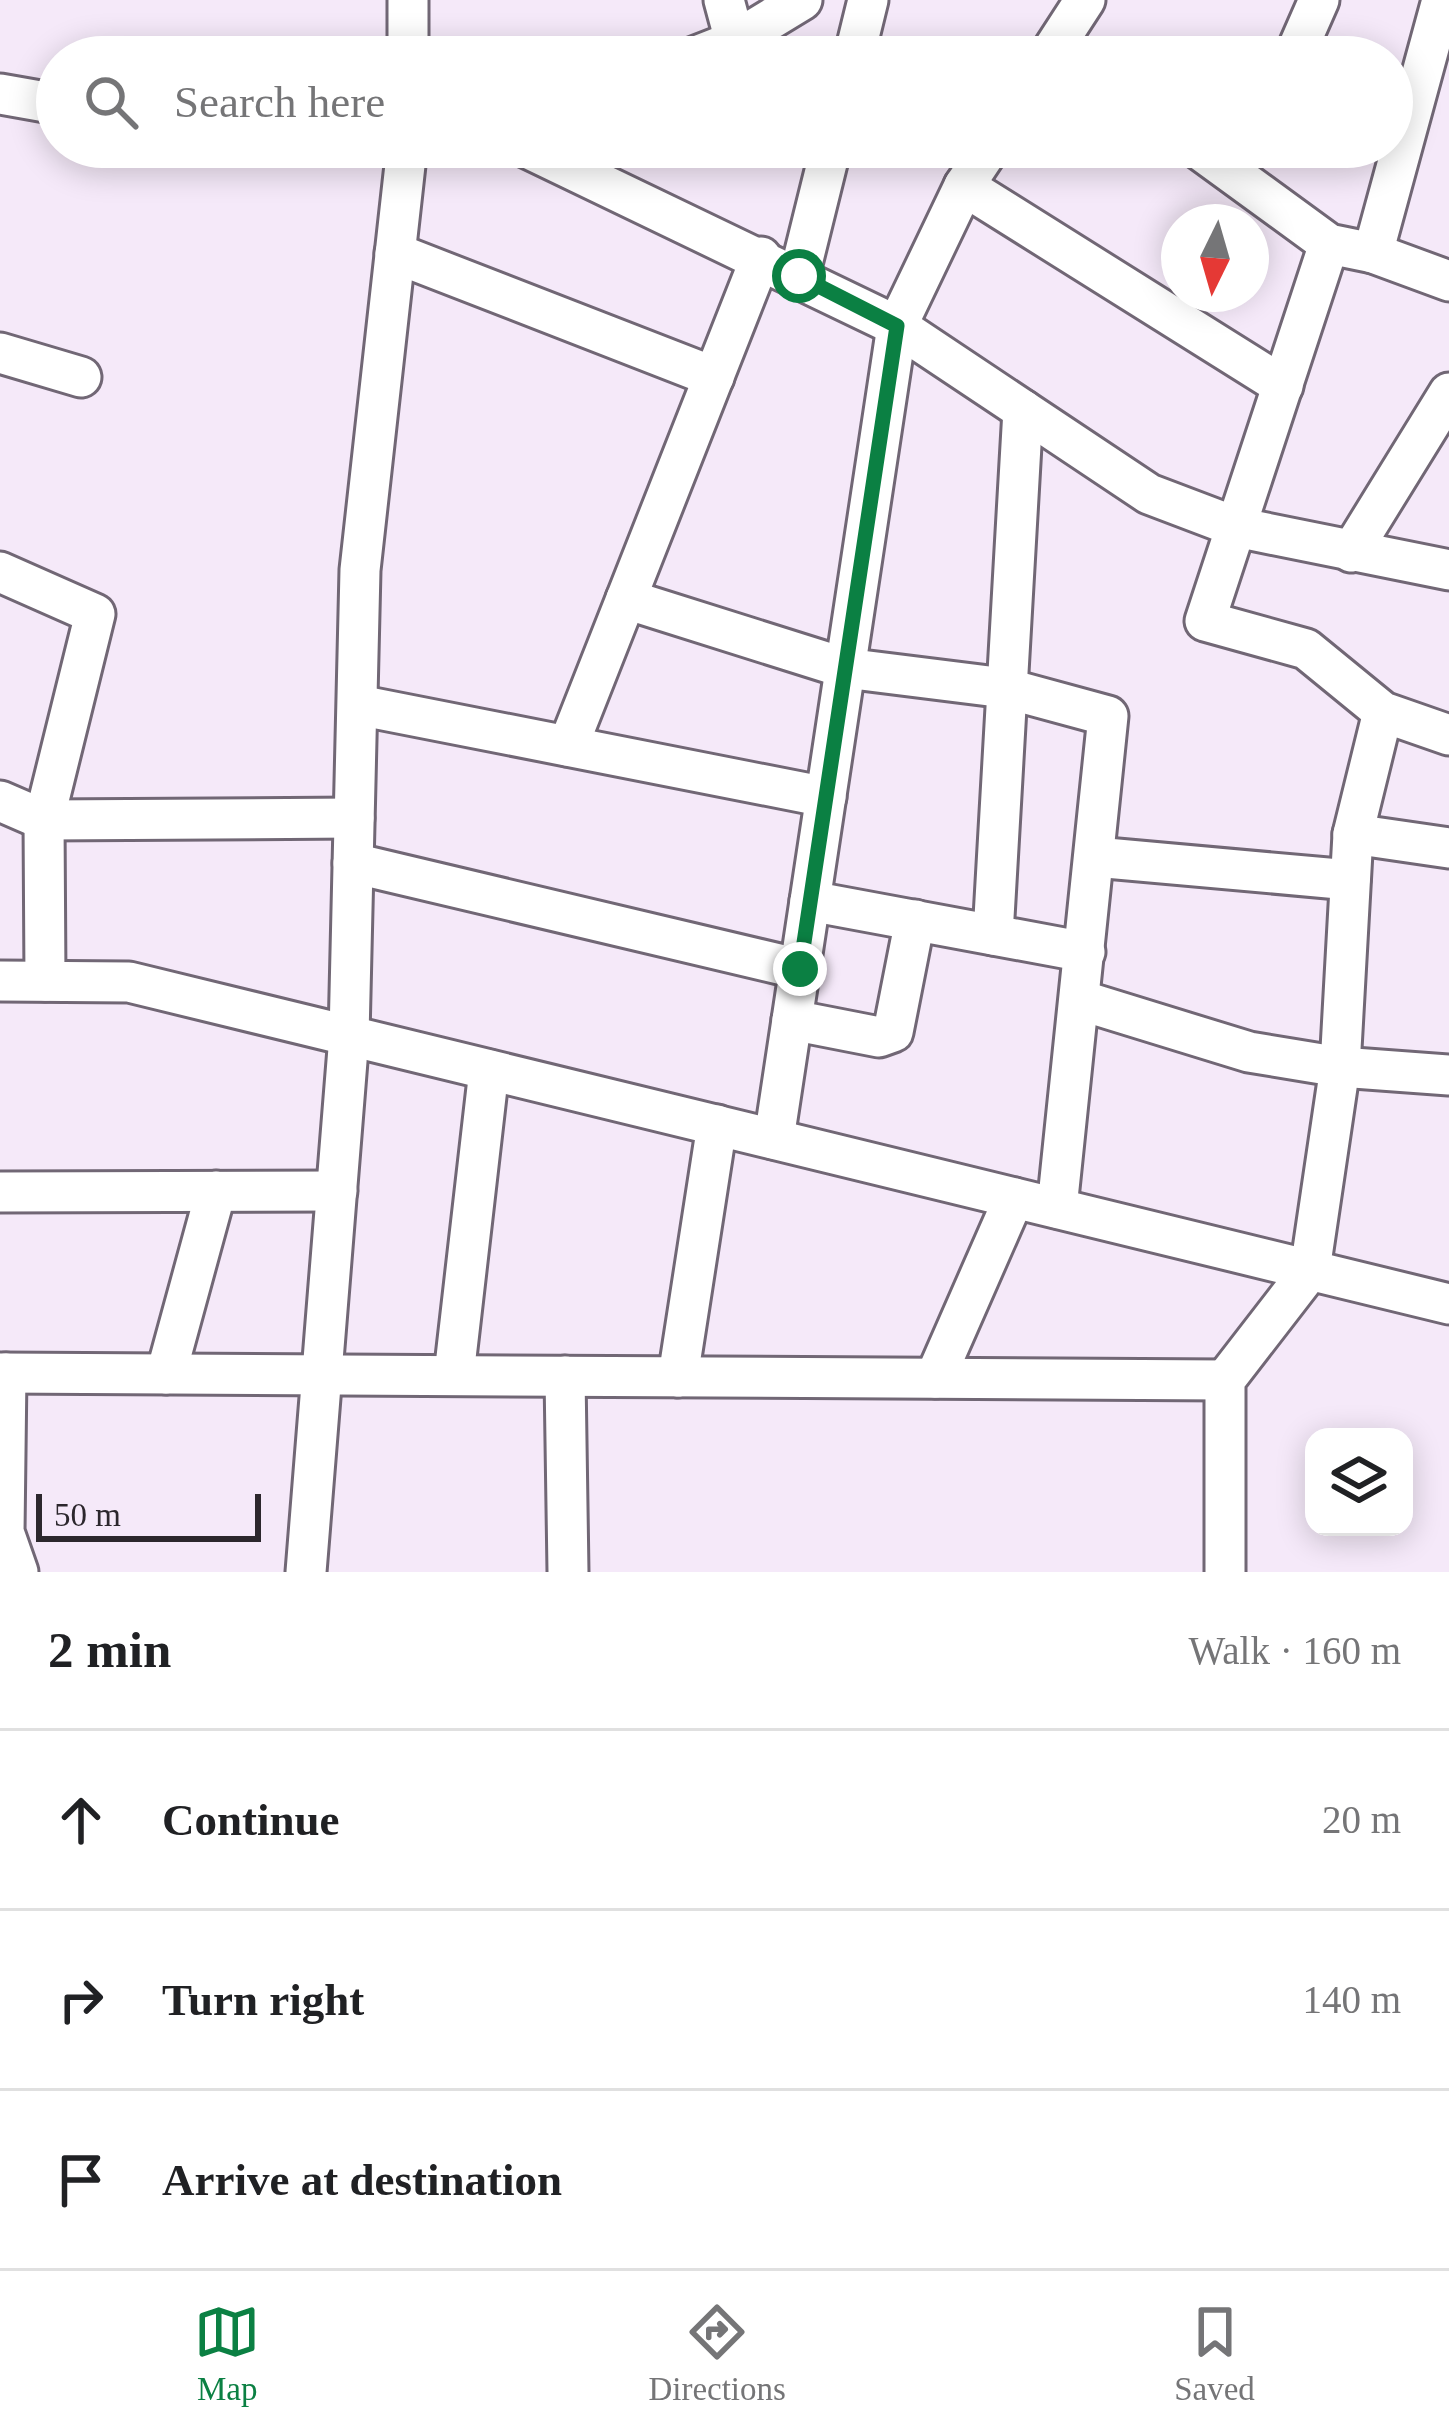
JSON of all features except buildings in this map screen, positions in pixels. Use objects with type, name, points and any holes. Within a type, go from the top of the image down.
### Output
[{"type":"street","points":[[408,0],[408,36]]},
{"type":"street","points":[[724,0],[734,36]]},
{"type":"street","points":[[743,36],[802,0]]},
{"type":"street","points":[[859,36],[868,0]]},
{"type":"street","points":[[1072,36],[1085,0]]},
{"type":"street","points":[[1303,36],[1319,0]]},
{"type":"street","points":[[1413,106],[1442,0]]},
{"type":"street","points":[[0,94],[36,100]]},
{"type":"street","points":[[306,1572],[349,1036],[360,570],[405,168]]},
{"type":"street","points":[[570,168],[897,326],[1148,494],[1236,527],[1449,570]]},
{"type":"street","points":[[799,276],[826,168]]},
{"type":"street","points":[[774,1139],[897,326],[976,168]]},
{"type":"street","points":[[1221,168],[1329,244],[1373,253],[1449,281]]},
{"type":"street","points":[[1239,183],[1246,168]]},
{"type":"street","points":[[1373,253],[1396,168]]},
{"type":"street","points":[[964,186],[1282,386]]},
{"type":"street","points":[[1329,244],[1204,621],[1306,649],[1383,712],[1449,735]]},
{"type":"street","points":[[395,253],[714,377]]},
{"type":"street","points":[[568,746],[761,257]]},
{"type":"street","points":[[0,353],[81,377]]},
{"type":"street","points":[[1351,552],[1439,436],[1449,392]]},
{"type":"street","points":[[993,935],[1023,410]]},
{"type":"street","points":[[0,572],[95,614],[44,820],[45,981]]},
{"type":"street","points":[[626,599],[845,668],[1005,688],[1108,716],[1057,1208]]},
{"type":"street","points":[[358,705],[826,796]]},
{"type":"street","points":[[1225,1572],[1225,1380],[1310,1270],[1340,1067],[1353,834],[1383,712]]},
{"type":"street","points":[[0,801],[44,820],[354,818]]},
{"type":"street","points":[[1353,834],[1449,848]]},
{"type":"street","points":[[1095,856],[1350,880]]},
{"type":"street","points":[[353,863],[800,969]]},
{"type":"street","points":[[810,901],[1084,952]]},
{"type":"street","points":[[792,1020],[879,1037],[893,1031],[915,920]]},
{"type":"street","points":[[0,981],[129,982],[1449,1304]]},
{"type":"street","points":[[1080,1000],[1249,1052],[1340,1067],[1449,1075]]},
{"type":"street","points":[[454,1375],[489,1070]]},
{"type":"street","points":[[678,1377],[717,1125]]},
{"type":"street","points":[[0,1192],[337,1191]]},
{"type":"street","points":[[166,1374],[216,1192]]},
{"type":"street","points":[[935,1378],[1014,1198]]},
{"type":"street","points":[[18,1572],[4,1532],[3,1373],[1225,1380]]},
{"type":"street","points":[[565,1376],[568,1572]]},
{"type":"route","points":[[799,276],[897,326],[800,969]]}]
